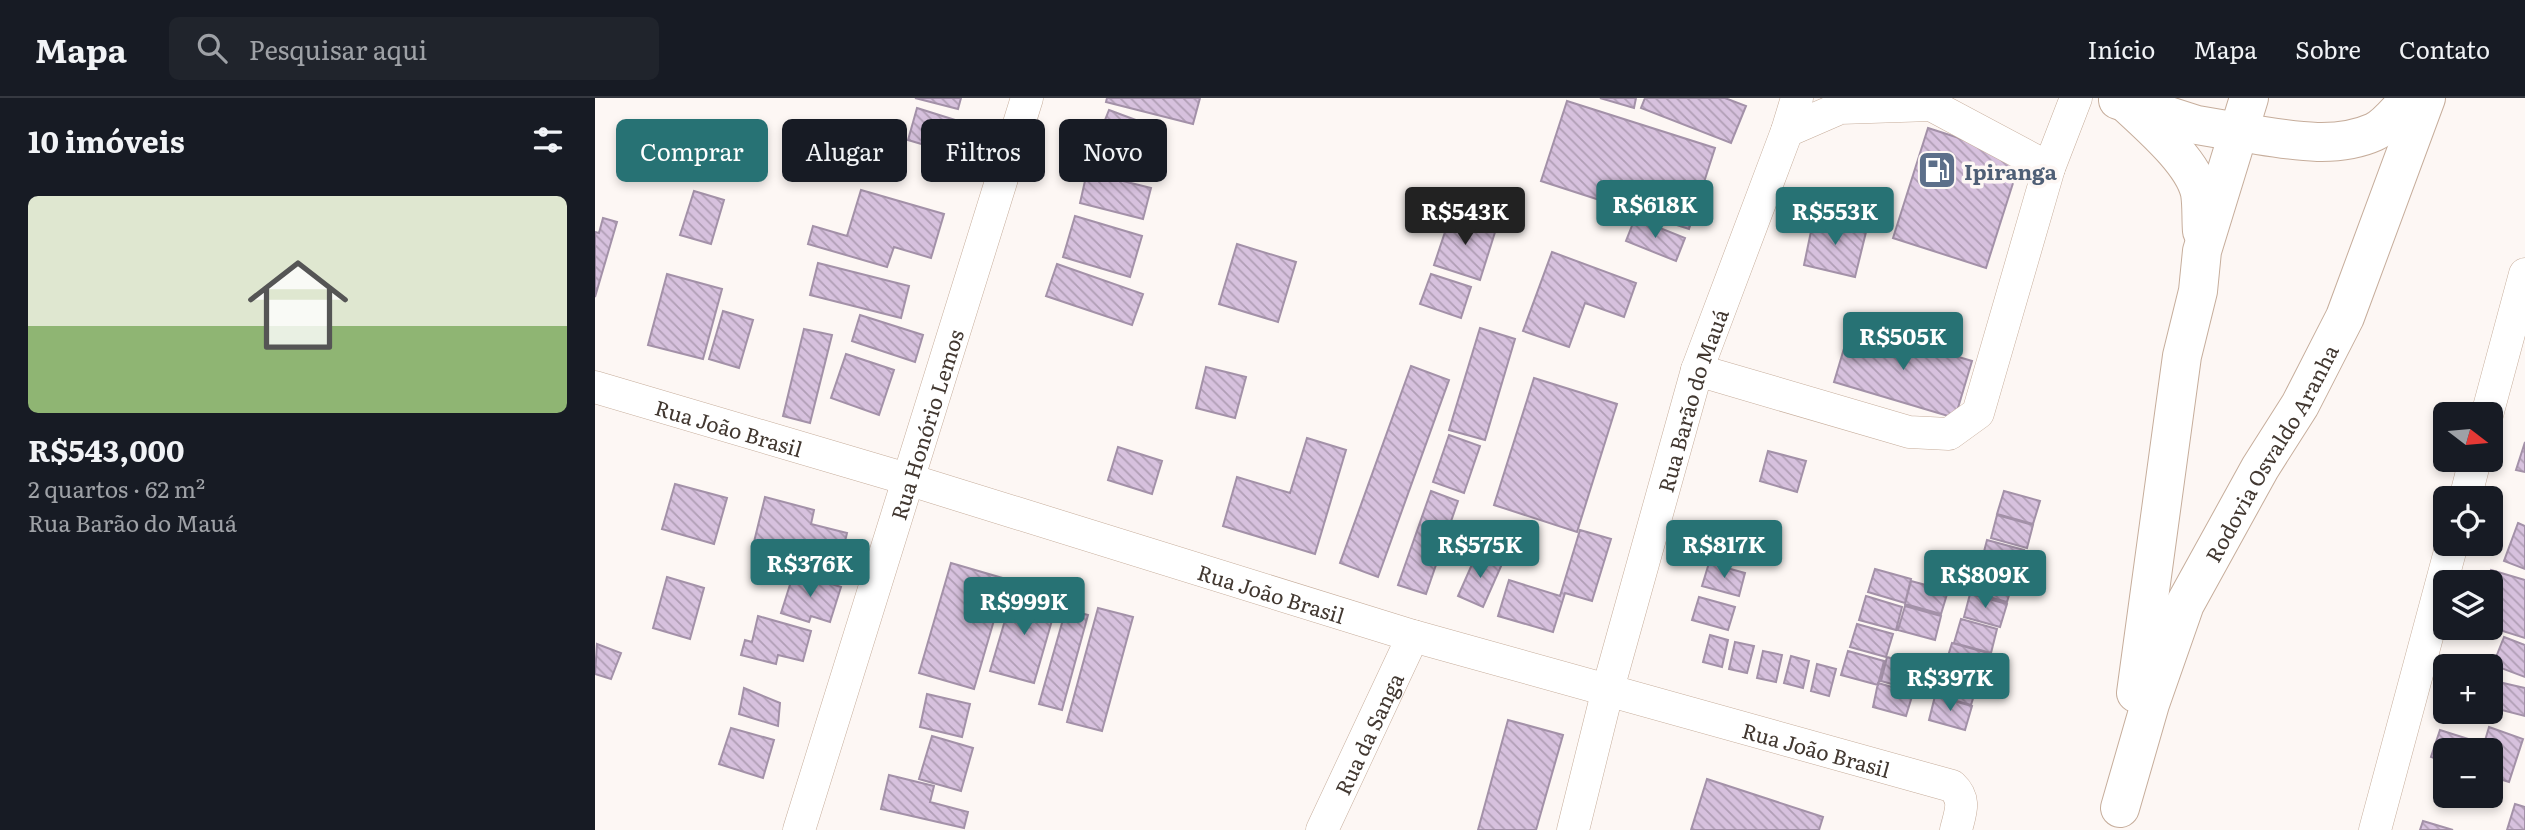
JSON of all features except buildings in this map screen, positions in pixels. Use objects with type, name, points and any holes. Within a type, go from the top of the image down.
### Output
[{"type":"main road","points":[[2118,100],[2197,125],[2243,115],[2319,142],[2352,138],[2375,131],[2410,98]]},
{"type":"main road","name":"Rodovia Osvaldo Aranha","points":[[2118,819],[2150,704],[2185,604],[2260,468],[2300,405],[2345,317],[2426,98]]},
{"type":"main road","points":[[2118,100],[2178,155],[2194,179],[2201,203],[2202,251]]},
{"type":"main road","name":"Rodovia Osvaldo Aranha","points":[[2118,819],[2182,356],[2198,291],[2202,251],[2243,115]]},
{"type":"street","name":"Rua Honório Lemos","points":[[799,830],[1027,98]]},
{"type":"street","name":"Rua Barão do Mauá","points":[[1573,830],[1608,689],[1697,370],[1797,98]]},
{"type":"street","points":[[1697,370],[1909,432],[1949,434],[1978,413],[2049,167],[2076,98]]},
{"type":"street","points":[[1787,131],[1840,108],[1931,105],[2049,167]]},
{"type":"street","points":[[2491,402],[2525,274]]},
{"type":"street","name":"Rua João Brasil","points":[[595,387],[907,479],[1412,636],[1952,786],[1960,793],[1962,803],[1956,830]]},
{"type":"street","points":[[2375,830],[2449,556]]},
{"type":"street","name":"Rua da Sanga","points":[[1322,830],[1412,636]]},
{"type":"place","name":"Ipiranga","points":[[1937,170]]}]
